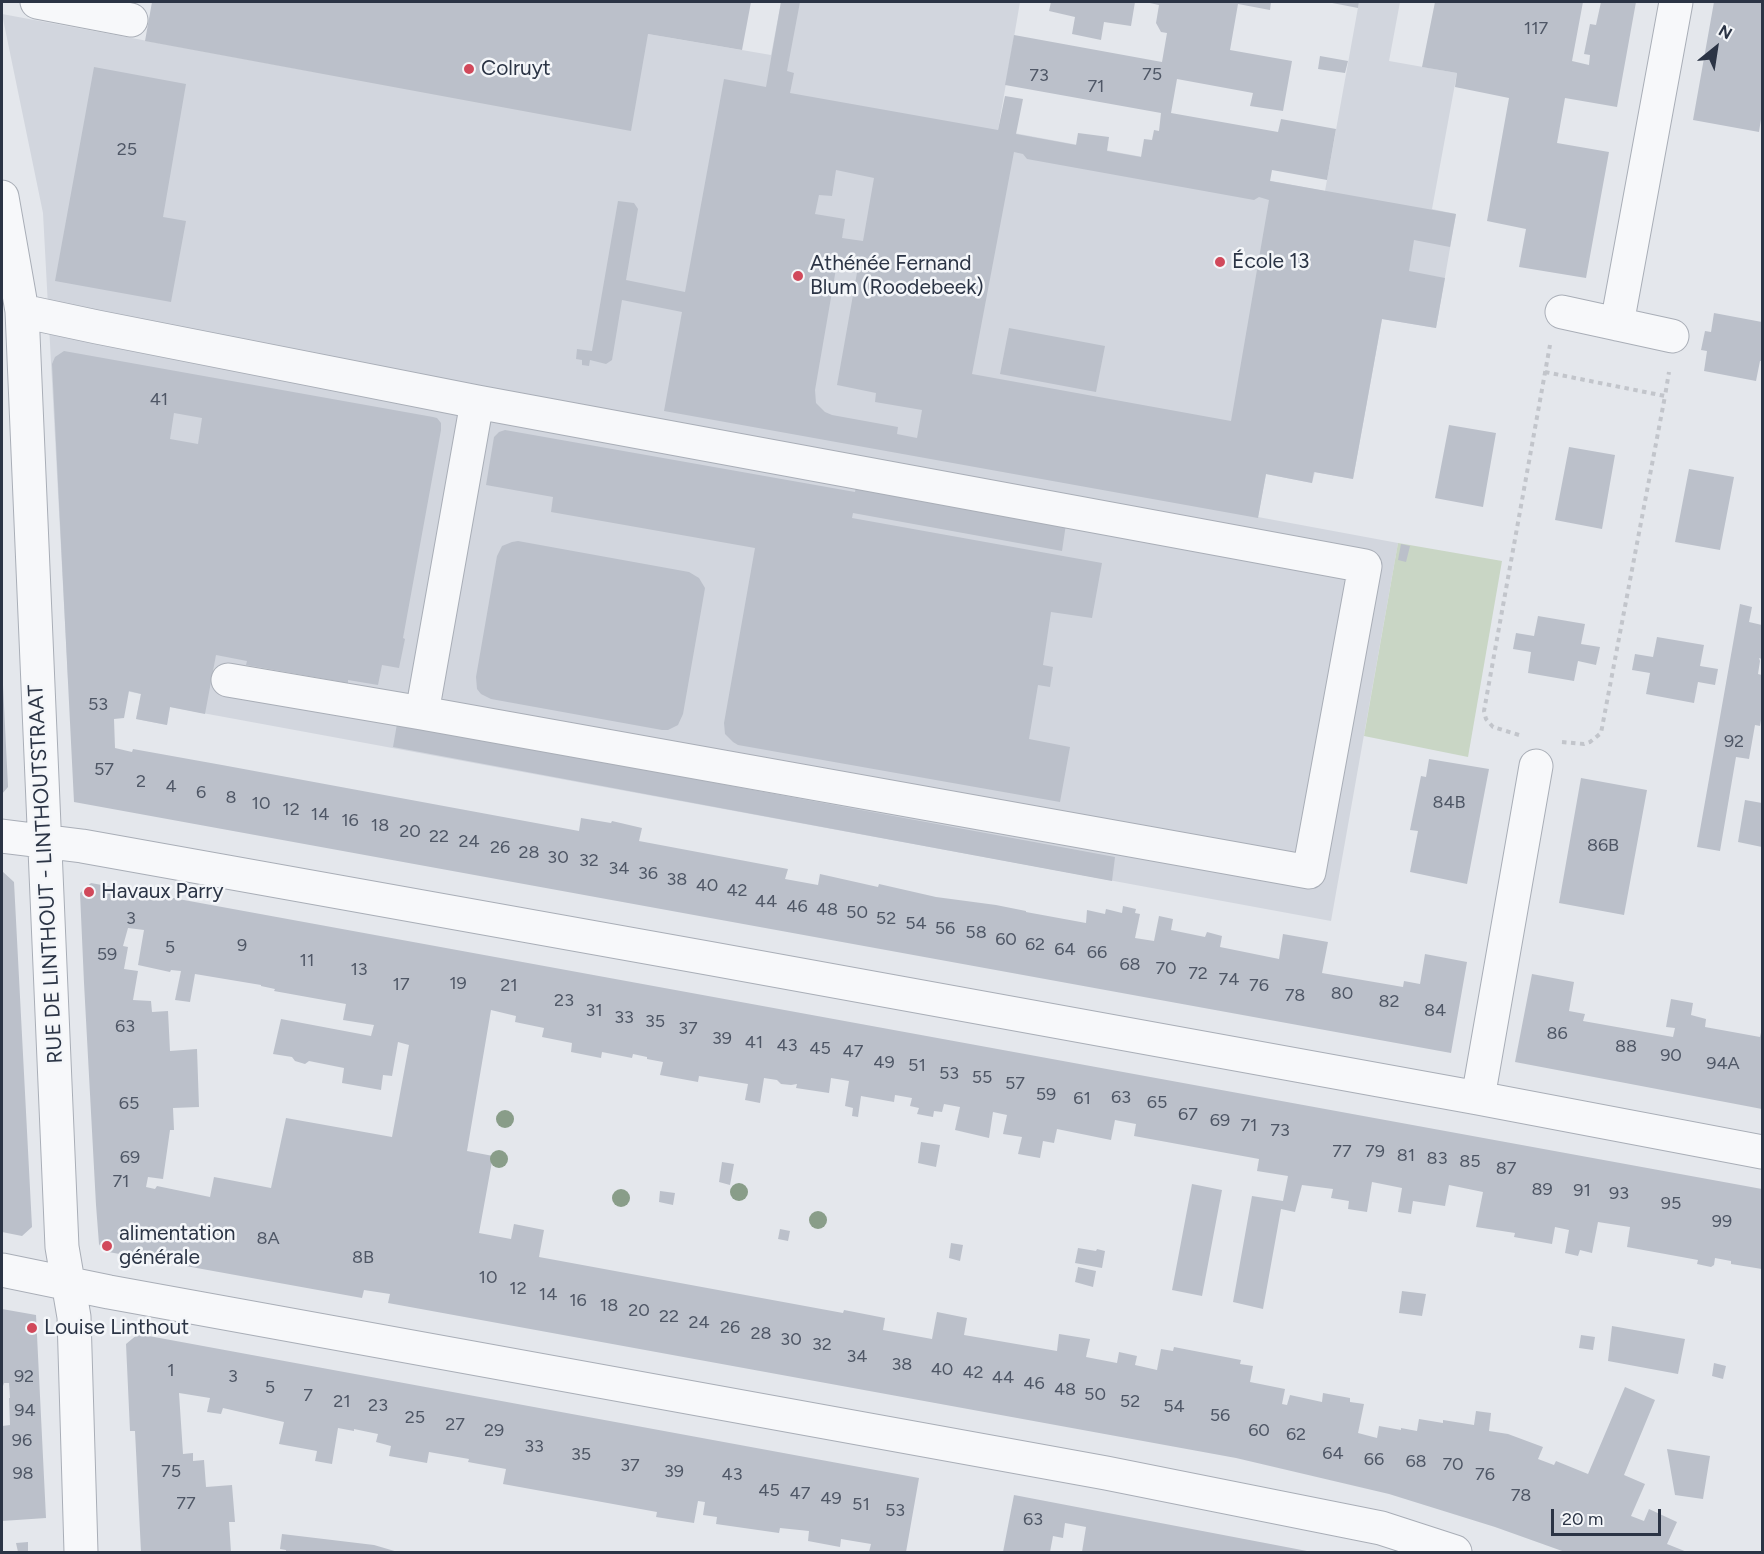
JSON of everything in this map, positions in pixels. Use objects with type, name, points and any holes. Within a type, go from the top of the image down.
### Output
[{"type":"street","points":[[37,2],[131,20]]},
{"type":"street","points":[[1617,324],[1676,2]]},
{"type":"street","name":"RUE DE LINTHOUT - LINTHOUTSTRAAT","points":[[2,196],[22,311],[62,1247],[74,1317],[81,1552]]},
{"type":"street","points":[[22,311],[477,402],[1365,566],[1309,872],[228,680]]},
{"type":"street","points":[[1556,326],[1617,324],[1672,336]]},
{"type":"street","points":[[422,713],[477,402]]},
{"type":"street","points":[[1478,1098],[1538,748]]},
{"type":"street","points":[[2,836],[44,840],[713,958],[1762,1152]]},
{"type":"street","points":[[2,1270],[132,1296],[1106,1473],[1381,1528],[1455,1552]]},
{"type":"path","points":[[1556,326],[1545,372],[1484,711],[1486,719],[1493,727],[1538,748],[1584,744],[1601,733],[1665,396],[1672,336]]},
{"type":"path","points":[[1545,372],[1665,396]]},
{"type":"shaded area","points":[[781,2],[1020,2],[998,130],[1325,191],[1359,2],[1400,2],[1389,61],[1457,73],[1432,209],[1456,214],[1436,328],[1382,319],[1353,479],[1315,472],[1312,483],[1266,474],[1258,517],[1398,543],[1331,921],[170,707],[167,725],[136,719],[141,694],[68,680],[43,213],[2,14],[315,72],[648,34],[771,55]]},
{"type":"green space","points":[[1398,543],[1502,561],[1468,757],[1364,736]]},
{"type":"building","name":"Colruyt","points":[[152,2],[751,2],[742,50],[648,34],[631,131],[145,41]]},
{"type":"building","points":[[781,2],[800,2],[787,71],[794,73],[790,93],[998,130],[1005,96],[1023,99],[1016,134],[1076,145],[1078,133],[1109,137],[1107,151],[1141,157],[1144,139],[1152,140],[1154,130],[1159,131],[1161,113],[1005,85],[1014,35],[1162,62],[1167,33],[1161,32],[1156,23],[1159,5],[1145,2],[1271,2],[1270,10],[1238,4],[1230,50],[1292,61],[1283,111],[1250,106],[1253,93],[1177,79],[1171,113],[1278,132],[1281,119],[1336,129],[1327,180],[1272,170],[1270,181],[1456,214],[1450,247],[1414,240],[1409,271],[1445,278],[1436,328],[1382,319],[1353,479],[1314,472],[1312,483],[1266,474],[1258,518],[664,411],[682,312],[622,300],[612,360],[606,364],[590,360],[589,366],[582,365],[582,360],[576,359],[577,349],[592,351],[618,201],[634,203],[638,209],[626,280],[685,292],[724,79],[766,87]],"holes":[[[1014,152],[1023,154],[1027,159],[1254,200],[1259,197],[1269,200],[1231,421],[972,374]],[[836,170],[874,178],[863,241],[842,238],[845,219],[815,214],[819,195],[832,196]],[[837,263],[858,267],[837,385],[876,393],[875,402],[922,410],[917,438],[897,434],[898,427],[825,412],[816,403],[815,390]]]},
{"type":"building","points":[[1051,2],[1135,2],[1131,26],[1104,22],[1101,40],[1072,34],[1075,17],[1049,11]]},
{"type":"building","points":[[1327,2],[1359,2],[1358,8]]},
{"type":"building","points":[[1435,2],[1583,2],[1572,61],[1589,65],[1590,55],[1584,54],[1590,24],[1596,25],[1601,2],[1636,2],[1617,107],[1565,98],[1557,143],[1609,152],[1586,278],[1519,267],[1526,229],[1487,221],[1509,98],[1455,87],[1457,73],[1422,67]]},
{"type":"building","points":[[1714,2],[1762,2],[1762,113],[1759,132],[1693,120]]},
{"type":"building","points":[[1320,56],[1348,61],[1345,73],[1318,69]]},
{"type":"building","points":[[94,67],[186,84],[163,217],[186,221],[171,302],[55,281]]},
{"type":"building","points":[[1714,313],[1762,322],[1762,361],[1760,361],[1756,381],[1704,371],[1707,351],[1701,350],[1705,331],[1711,332]]},
{"type":"building","points":[[1009,328],[1105,346],[1096,392],[1000,374]]},
{"type":"building","points":[[64,351],[433,417],[441,423],[399,668],[382,665],[378,685],[348,680],[348,683],[246,665],[247,661],[216,655],[205,714],[170,707],[167,725],[136,719],[141,694],[129,691],[124,718],[114,719],[115,748],[132,752],[133,749],[579,831],[581,818],[611,823],[612,821],[642,828],[639,841],[788,869],[785,879],[818,885],[820,874],[878,887],[879,884],[936,897],[996,905],[1086,923],[1087,910],[1105,914],[1106,909],[1122,913],[1123,906],[1136,909],[1135,913],[1140,914],[1135,938],[1154,941],[1159,916],[1173,919],[1171,930],[1205,937],[1207,932],[1222,936],[1220,947],[1279,959],[1283,934],[1328,942],[1322,973],[1403,987],[1404,981],[1420,984],[1425,954],[1467,962],[1451,1053],[74,802],[52,364],[55,357]],"holes":[[[174,413],[202,418],[198,444],[170,439]]]},
{"type":"building","points":[[1449,425],[1496,433],[1483,507],[1435,498]]},
{"type":"building","points":[[505,430],[855,492],[856,486],[1066,524],[1062,551],[853,513],[852,518],[1102,563],[1092,618],[1051,612],[1043,665],[1053,667],[1050,687],[1038,685],[1029,739],[1070,747],[1060,802],[738,745],[733,742],[725,734],[724,723],[755,548],[551,512],[553,497],[486,485],[494,437]]},
{"type":"building","points":[[1569,447],[1615,455],[1602,529],[1555,520]]},
{"type":"building","points":[[1689,469],[1734,477],[1720,550],[1675,542]]},
{"type":"building","points":[[518,541],[689,572],[699,578],[705,588],[683,714],[678,725],[662,730],[491,699],[481,694],[477,689],[476,677],[497,556],[502,546]]},
{"type":"building","points":[[1401,544],[1410,546],[1406,562],[1398,560]]},
{"type":"building","points":[[1740,604],[1752,607],[1749,622],[1762,625],[1762,659],[1759,658],[1758,674],[1762,675],[1762,714],[1760,726],[1755,725],[1749,759],[1736,757],[1720,851],[1697,847]]},
{"type":"building","points":[[1538,616],[1585,624],[1581,644],[1600,647],[1596,665],[1578,661],[1574,681],[1528,673],[1531,652],[1513,649],[1516,633],[1534,636]]},
{"type":"building","points":[[1657,637],[1704,645],[1700,666],[1718,669],[1715,685],[1698,682],[1694,703],[1646,694],[1650,673],[1632,670],[1635,654],[1653,657]]},
{"type":"building","points":[[2,685],[8,787],[2,794]]},
{"type":"building","points":[[397,724],[1115,857],[1112,881],[393,747]]},
{"type":"building","points":[[1429,759],[1489,769],[1467,884],[1410,872],[1418,831],[1410,830],[1421,776],[1426,777]]},
{"type":"building","points":[[1581,778],[1647,790],[1624,915],[1559,903]]},
{"type":"building","points":[[1745,800],[1762,803],[1762,847],[1738,842]]},
{"type":"building","points":[[2,871],[14,882],[32,1227],[22,1236],[2,1232]]},
{"type":"building","points":[[91,883],[1762,1189],[1762,1269],[1731,1264],[1731,1261],[1715,1258],[1714,1265],[1711,1267],[1697,1264],[1698,1260],[1627,1247],[1630,1227],[1598,1222],[1592,1253],[1580,1250],[1578,1256],[1565,1253],[1569,1230],[1555,1227],[1552,1244],[1514,1237],[1515,1233],[1476,1227],[1483,1192],[1449,1185],[1445,1206],[1413,1201],[1411,1214],[1398,1212],[1402,1188],[1372,1182],[1367,1212],[1348,1209],[1349,1201],[1331,1198],[1333,1189],[1302,1185],[1295,1212],[1281,1209],[1263,1309],[1233,1302],[1252,1196],[1283,1201],[1288,1176],[1257,1171],[1259,1159],[1134,1136],[1136,1124],[1115,1120],[1111,1140],[1057,1129],[1054,1143],[1043,1141],[1040,1158],[1018,1154],[1022,1137],[1003,1134],[1007,1115],[993,1112],[989,1138],[955,1130],[960,1107],[944,1104],[942,1112],[934,1111],[933,1117],[917,1114],[919,1108],[910,1106],[912,1098],[895,1095],[894,1102],[861,1096],[858,1117],[852,1116],[853,1108],[845,1106],[849,1081],[831,1078],[829,1093],[796,1088],[797,1084],[781,1084],[777,1080],[764,1078],[760,1103],[745,1100],[748,1084],[699,1076],[698,1082],[660,1075],[663,1062],[633,1054],[632,1058],[602,1052],[601,1058],[571,1052],[572,1043],[542,1037],[544,1028],[515,1022],[516,1016],[491,1010],[467,1151],[493,1156],[479,1233],[511,1239],[514,1224],[544,1230],[539,1257],[843,1313],[844,1310],[885,1318],[883,1330],[932,1339],[937,1312],[967,1318],[964,1335],[1057,1351],[1059,1334],[1090,1339],[1086,1357],[1117,1363],[1119,1352],[1137,1356],[1135,1365],[1157,1370],[1161,1349],[1173,1351],[1174,1347],[1241,1360],[1240,1364],[1253,1366],[1250,1382],[1285,1389],[1282,1404],[1287,1405],[1290,1395],[1322,1402],[1323,1393],[1350,1398],[1350,1402],[1364,1404],[1358,1433],[1377,1438],[1379,1426],[1417,1431],[1419,1419],[1474,1425],[1476,1411],[1491,1413],[1489,1431],[1508,1434],[1543,1447],[1538,1459],[1554,1465],[1556,1461],[1588,1474],[1625,1387],[1655,1400],[1624,1475],[1645,1484],[1631,1516],[1644,1521],[1649,1509],[1677,1522],[1667,1544],[1687,1552],[1565,1552],[1495,1527],[1389,1494],[1236,1458],[388,1303],[390,1294],[364,1290],[362,1298],[103,1251],[99,1244],[96,1205],[80,893]],"holes":[[[128,928],[144,930],[138,965],[170,972],[171,970],[181,971],[175,1000],[190,1002],[195,974],[261,985],[275,989],[274,991],[346,1004],[343,1020],[374,1025],[371,1036],[281,1019],[273,1054],[292,1057],[295,1061],[305,1064],[309,1061],[344,1068],[342,1083],[381,1090],[383,1075],[392,1076],[398,1042],[409,1045],[392,1137],[286,1118],[271,1188],[214,1177],[210,1197],[157,1186],[155,1189],[146,1187],[148,1177],[163,1179],[170,1130],[174,1130],[173,1108],[199,1107],[197,1049],[170,1051],[168,1011],[152,1012],[151,1001],[133,1000],[138,971],[124,969],[128,947],[123,946]]]},
{"type":"building","points":[[1532,974],[1574,982],[1569,1011],[1585,1014],[1583,1021],[1673,1037],[1675,1028],[1666,1027],[1671,999],[1693,1003],[1691,1015],[1706,1019],[1705,1027],[1760,1037],[1762,1028],[1762,1109],[1515,1062]]},
{"type":"building","points":[[921,1142],[940,1145],[936,1167],[918,1163]]},
{"type":"building","points":[[722,1162],[734,1164],[730,1185],[719,1182]]},
{"type":"building","points":[[1192,1184],[1222,1190],[1202,1296],[1172,1290]]},
{"type":"building","points":[[660,1191],[675,1193],[673,1205],[659,1202]]},
{"type":"building","points":[[780,1229],[790,1231],[788,1241],[778,1239]]},
{"type":"building","points":[[951,1243],[963,1245],[960,1261],[949,1258]]},
{"type":"building","points":[[1078,1248],[1105,1251],[1102,1268],[1075,1263]]},
{"type":"building","points":[[1078,1267],[1096,1271],[1093,1287],[1075,1282]]},
{"type":"building","points":[[1402,1291],[1426,1294],[1422,1316],[1399,1313]]},
{"type":"building","points":[[2,1309],[36,1315],[46,1518],[2,1521],[2,1426],[10,1425],[10,1398],[9,1383],[4,1383],[2,1389]]},
{"type":"building","points":[[1612,1326],[1685,1339],[1678,1374],[1608,1361]]},
{"type":"building","points":[[138,1334],[919,1478],[906,1552],[869,1552],[871,1544],[841,1539],[840,1547],[808,1541],[809,1531],[780,1528],[779,1533],[716,1524],[717,1517],[703,1515],[705,1502],[698,1501],[694,1523],[656,1517],[657,1512],[503,1484],[506,1469],[429,1452],[427,1463],[389,1456],[391,1446],[376,1442],[378,1434],[354,1429],[354,1431],[338,1428],[332,1464],[315,1461],[317,1451],[279,1444],[284,1422],[223,1408],[221,1414],[207,1412],[210,1398],[179,1393],[183,1454],[193,1453],[193,1461],[204,1460],[206,1487],[232,1485],[235,1522],[229,1522],[231,1552],[141,1552],[135,1431],[130,1431],[126,1344]]},
{"type":"building","points":[[1581,1335],[1595,1337],[1593,1350],[1579,1348]]},
{"type":"building","points":[[1714,1363],[1726,1366],[1723,1379],[1712,1376]]},
{"type":"building","points":[[1667,1449],[1710,1456],[1703,1499],[1675,1495]]},
{"type":"building","points":[[1014,1495],[1307,1552],[1082,1552],[1086,1527],[1065,1523],[1063,1538],[1053,1536],[1050,1552],[1003,1552]]},
{"type":"building","points":[[282,1534],[374,1545],[398,1552],[286,1552],[280,1549]]},
{"type":"building","points":[[28,1542],[28,1552],[18,1552],[16,1543]]},
{"type":"place","name":"Colruyt","points":[[469,69]]},
{"type":"place","name":"École 13","points":[[1220,262]]},
{"type":"place","name":"Athénée Fernand Blum (Roodebeek)","points":[[798,276]]},
{"type":"place","name":"Havaux Parry","points":[[89,892]]},
{"type":"place","name":"alimentation générale","points":[[107,1246]]},
{"type":"place","name":"Louise Linthout","points":[[32,1328]]}]
